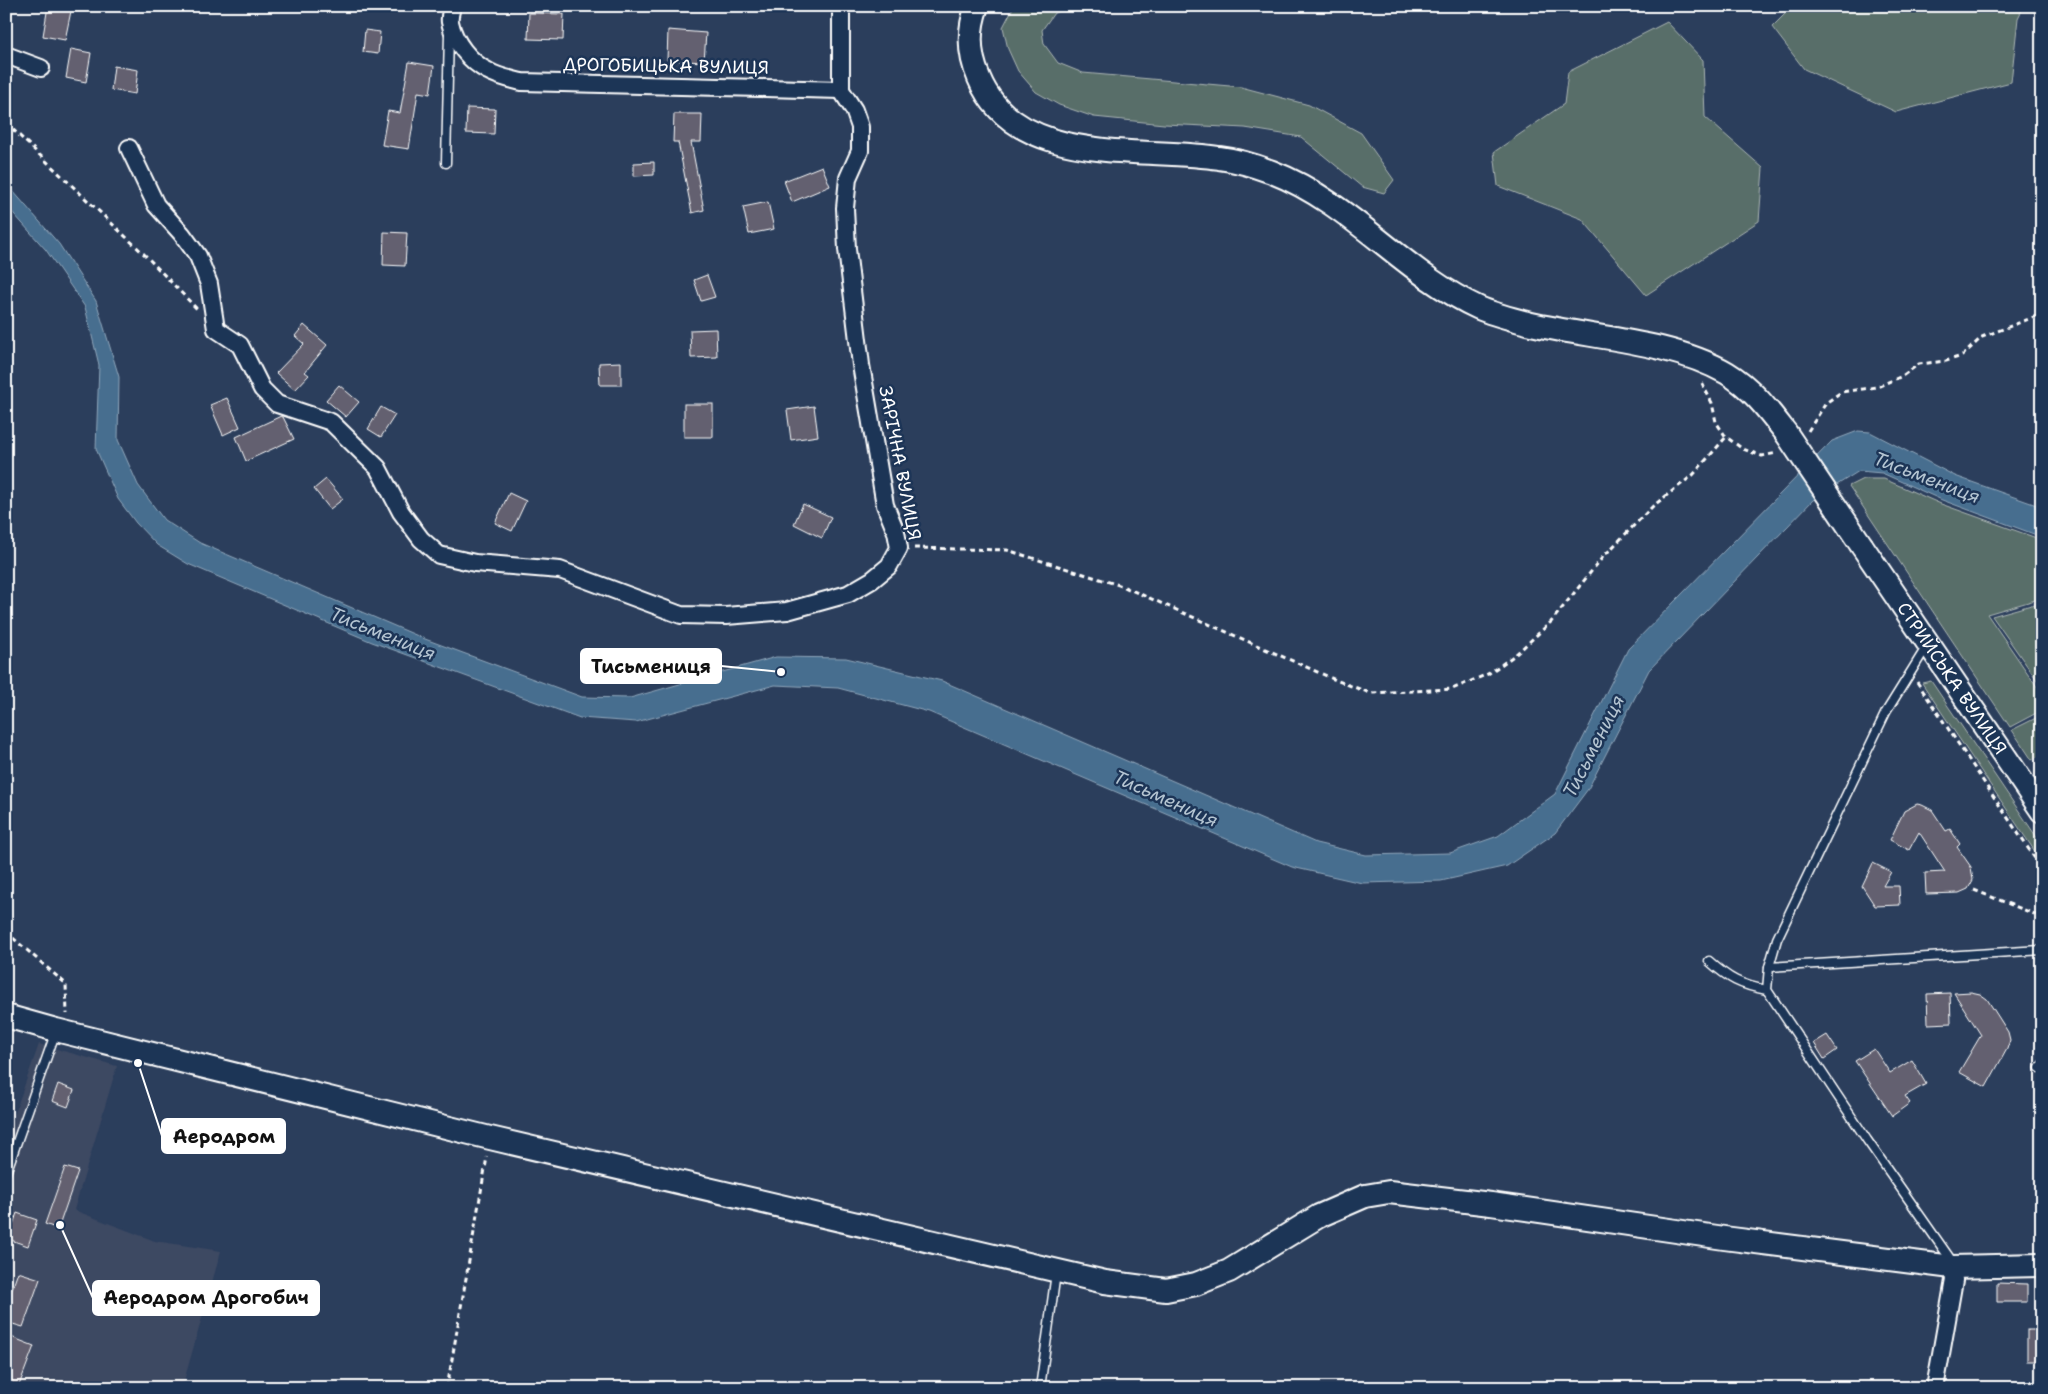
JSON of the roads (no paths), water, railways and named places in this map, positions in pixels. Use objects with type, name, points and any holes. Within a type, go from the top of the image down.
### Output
[{"type":"street","points":[[841,6],[841,90]]},
{"type":"street","name":"СТРИЙСЬКА ВУЛИЦЯ","points":[[977,6],[971,22],[972,62],[983,88],[1001,112],[1020,126],[1036,134],[1076,147],[1221,158],[1271,172],[1301,185],[1345,212],[1437,284],[1479,308],[1536,325],[1665,349],[1696,358],[1728,374],[1760,400],[1792,439],[2042,812]]},
{"type":"street","name":"ДРОГОБИЦЬКА ВУЛИЦЯ","points":[[450,13],[457,42],[473,61],[486,71],[500,77],[522,82],[841,90]]},
{"type":"street","points":[[6,56],[41,68]]},
{"type":"street","name":"ЗАРІЧНА ВУЛИЦЯ","points":[[129,148],[156,205],[182,234],[198,256],[209,284],[216,329],[240,345],[262,389],[277,404],[331,422],[378,468],[401,512],[421,540],[439,555],[475,563],[560,570],[681,615],[726,616],[787,610],[848,594],[872,580],[889,566],[899,548],[896,532],[885,505],[860,355],[847,249],[845,208],[848,178],[860,151],[860,127],[854,110],[841,90]]},
{"type":"street","points":[[6,1016],[490,1138],[1056,1271],[1105,1282],[1166,1290],[1196,1284],[1229,1271],[1319,1216],[1365,1196],[1389,1192],[1952,1268],[2042,1265]]},
{"type":"street","points":[[1935,1388],[1954,1280],[1952,1268]]},
{"type":"lane","points":[[446,163],[450,13]]},
{"type":"lane","points":[[1928,644],[1881,721],[1777,939],[1766,990],[1949,1256],[1952,1268]]},
{"type":"lane","points":[[1770,968],[2042,950]]},
{"type":"lane","points":[[1709,961],[1726,977],[1745,986],[1766,990]]},
{"type":"lane","points":[[6,1173],[61,1031]]},
{"type":"lane","points":[[1040,1388],[1056,1271]]},
{"type":"water","points":[[6,183],[59,244],[96,301],[119,377],[118,440],[138,485],[164,520],[200,543],[425,639],[582,697],[630,698],[776,657],[846,658],[942,681],[1316,843],[1366,855],[1450,853],[1498,836],[1555,794],[1628,649],[1832,441],[1858,431],[1870,432],[1955,476],[2042,507],[2042,537],[1942,500],[1882,473],[1859,471],[1813,500],[1649,670],[1588,789],[1555,833],[1507,866],[1441,881],[1362,883],[1292,867],[929,712],[838,688],[775,685],[636,722],[580,718],[372,642],[188,564],[157,545],[136,523],[118,499],[96,449],[99,365],[85,307],[46,250],[6,205]]},
{"type":"place","name":"Тисьмениця","points":[[781,672]]},
{"type":"place","name":"Аеродром","points":[[138,1063]]},
{"type":"place","name":"Аеродром Дрогобич","points":[[60,1225]]}]
